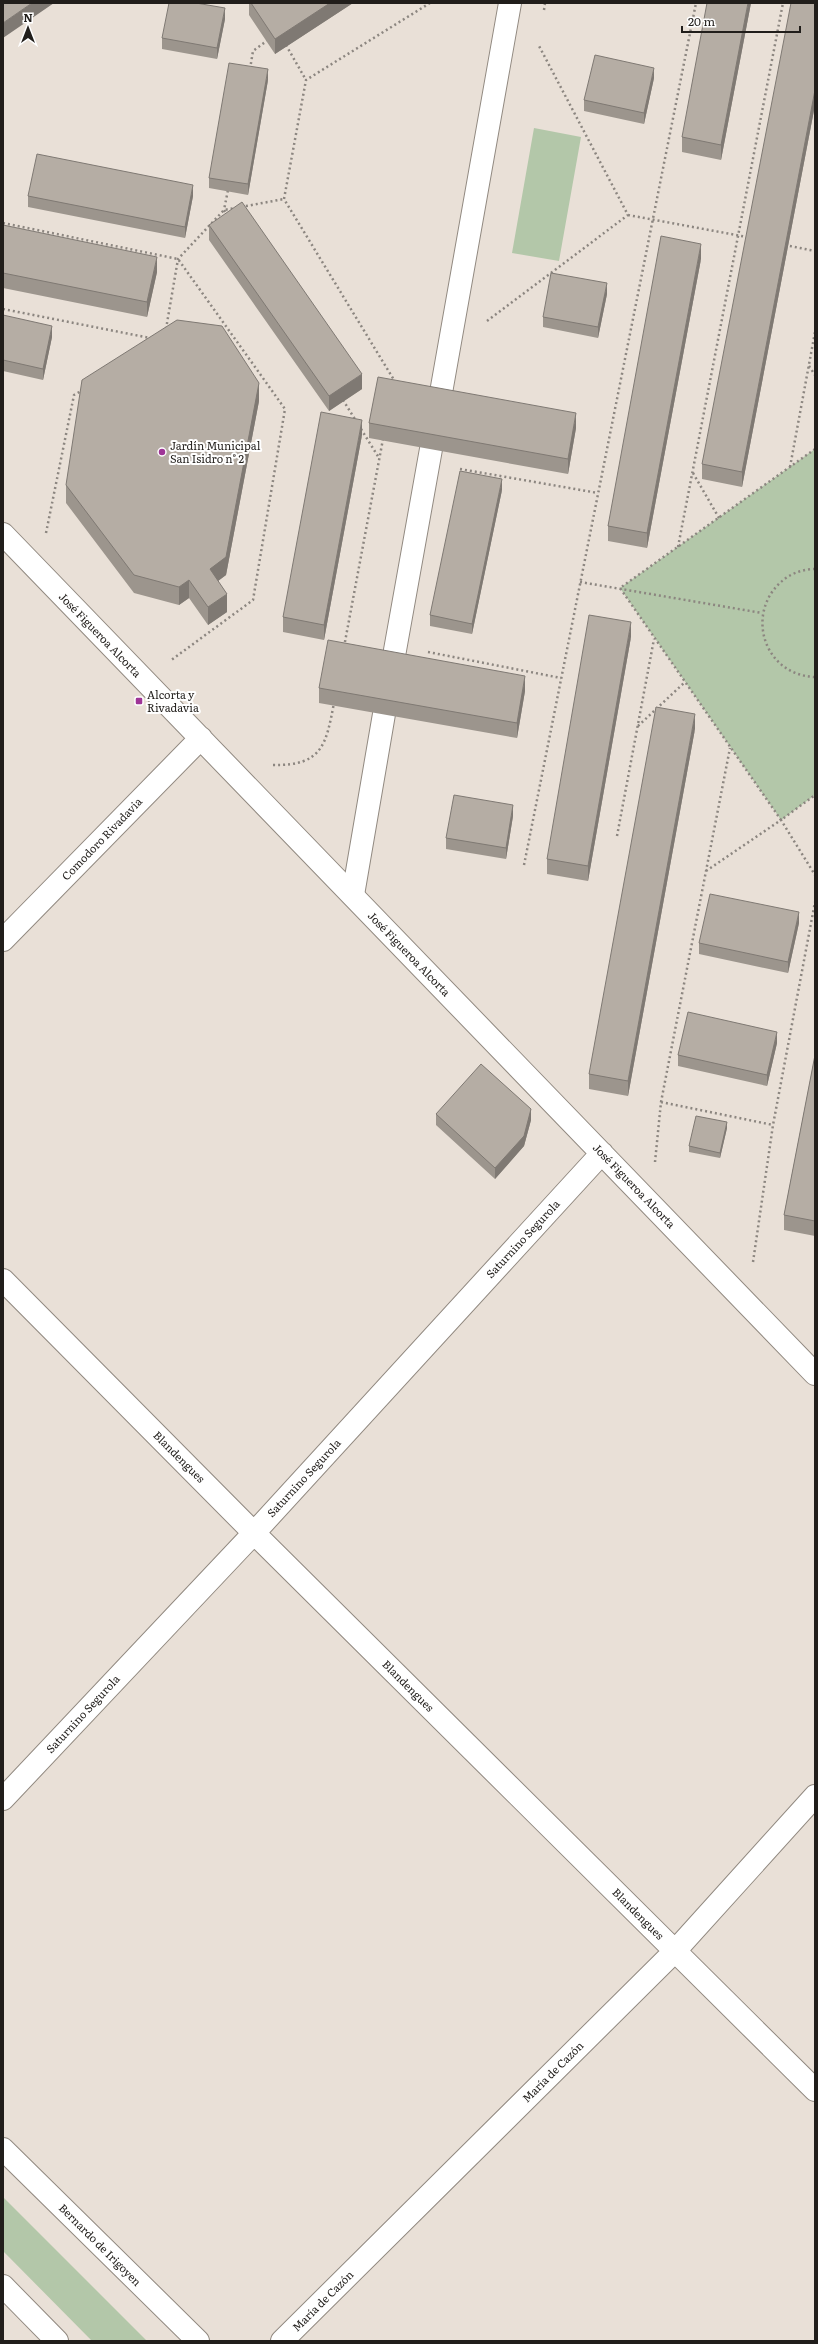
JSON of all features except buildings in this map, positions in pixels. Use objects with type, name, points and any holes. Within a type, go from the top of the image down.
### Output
[{"type":"street","points":[[439,404],[510,3]]},
{"type":"street","points":[[392,667],[431,449]]},
{"type":"street","name":"José Figueroa Alcorta","points":[[3,534],[815,1374]]},
{"type":"street","points":[[353,895],[384,714]]},
{"type":"street","name":"Comodoro Rivadavia","points":[[3,940],[201,738]]},
{"type":"street","name":"Saturnino Segurola","points":[[3,1799],[254,1533],[602,1153]]},
{"type":"street","name":"Blandengues","points":[[3,1280],[254,1533],[815,2090]]},
{"type":"street","name":"María de Cazón","points":[[282,2341],[675,1951],[815,1796]]},
{"type":"street","name":"Bernardo de Irigoyen","points":[[3,2149],[198,2341]]},
{"type":"street","points":[[3,2286],[57,2341]]},
{"type":"path","points":[[306,80],[430,3]]},
{"type":"path","points":[[524,865],[696,3]]},
{"type":"path","points":[[678,547],[783,3]]},
{"type":"path","points":[[249,74],[253,51],[272,38]]},
{"type":"path","points":[[283,40],[306,80],[284,199],[394,380],[392,388]]},
{"type":"path","points":[[538,44],[628,215]]},
{"type":"path","points":[[165,333],[178,259],[224,210],[229,187]]},
{"type":"path","points":[[224,210],[284,199]]},
{"type":"path","points":[[224,210],[229,217]]},
{"type":"path","points":[[485,322],[628,215],[753,239]]},
{"type":"path","points":[[3,223],[178,259],[285,409],[253,600],[144,680]]},
{"type":"path","points":[[784,245],[815,250]]},
{"type":"path","points":[[3,309],[156,339]]},
{"type":"path","points":[[790,467],[815,332]]},
{"type":"path","points":[[809,366],[815,375]]},
{"type":"path","points":[[39,571],[74,395],[87,387]]},
{"type":"path","points":[[342,398],[379,458]]},
{"type":"path","points":[[343,653],[384,434]]},
{"type":"path","points":[[620,588],[815,449]]},
{"type":"path","points":[[457,468],[598,493]]},
{"type":"path","points":[[692,473],[719,518]]},
{"type":"path","points":[[815,569],[793,574],[778,583],[768,597],[762,613],[762,632],[768,649],[776,659],[796,674],[815,677]]},
{"type":"path","points":[[580,582],[762,613]]},
{"type":"path","points":[[620,588],[781,820],[815,875]]},
{"type":"path","points":[[618,836],[654,638]]},
{"type":"path","points":[[424,651],[561,678]]},
{"type":"path","points":[[638,726],[685,682]]},
{"type":"path","points":[[225,764],[281,765],[306,760],[317,752],[327,739],[334,700]]},
{"type":"path","points":[[652,1204],[661,1102],[730,748]]},
{"type":"path","points":[[706,872],[815,795]]},
{"type":"path","points":[[747,1303],[773,1125],[815,902]]},
{"type":"path","points":[[661,1102],[773,1125]]},
{"type":"green space","points":[[534,128],[581,137],[559,261],[512,253]]},
{"type":"green space","points":[[815,449],[815,795],[781,820],[620,588]]},
{"type":"green space","points":[[3,2197],[147,2341],[92,2341],[3,2251]]},
{"type":"place","name":"Jardín Municipal San Isidro n° 2","points":[[162,452]]},
{"type":"place","name":"Alcorta y Rivadavia","points":[[139,701]]}]
